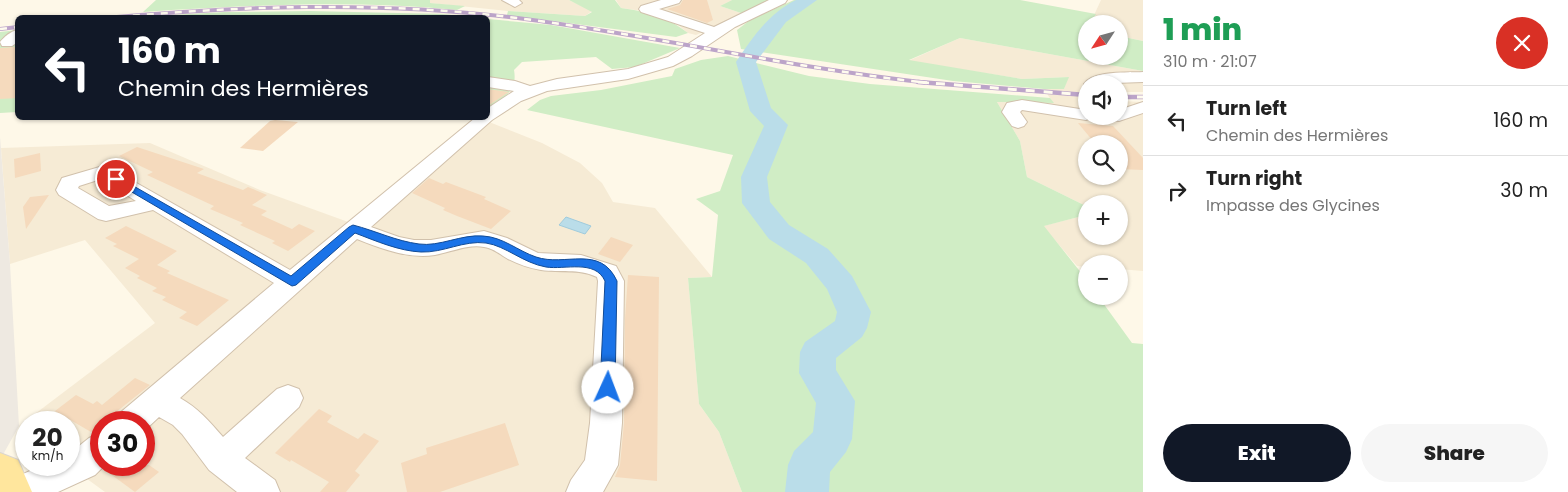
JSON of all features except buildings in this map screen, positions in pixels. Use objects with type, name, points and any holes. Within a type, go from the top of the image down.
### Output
[{"type":"street","points":[[674,0],[646,9],[716,32]]},
{"type":"street","points":[[490,114],[504,102],[530,90],[550,85],[632,73],[669,62],[690,52],[716,32],[780,0]]},
{"type":"street","points":[[1128,77],[1143,77]]},
{"type":"street","points":[[490,82],[530,90]]},
{"type":"street","points":[[1018,122],[1012,115],[1011,110],[1022,105],[1078,114]]},
{"type":"street","points":[[1128,112],[1143,107]]},
{"type":"street","points":[[1128,118],[1143,123]]},
{"type":"street","points":[[146,411],[353,229],[482,120]]},
{"type":"street","points":[[156,203],[292,282]]},
{"type":"street","points":[[353,229],[397,244],[422,248],[470,240],[489,240],[534,261],[550,263],[585,262],[607,272],[611,281],[606,423],[601,465],[583,492]]},
{"type":"street","points":[[221,459],[288,398]]},
{"type":"street","points":[[158,402],[184,416],[221,459],[263,492]]},
{"type":"street","points":[[9,482],[83,464],[90,458]]},
{"type":"shaded area","points":[[430,0],[569,0],[592,11],[585,16],[508,11],[430,3]]},
{"type":"shaded area","points":[[616,0],[732,0],[720,6],[744,14],[696,35],[688,33],[673,21],[649,12],[621,8]]},
{"type":"shaded area","points":[[1101,0],[1143,0],[1143,41],[1128,38],[1128,15],[1094,15]]},
{"type":"shaded area","points":[[960,38],[1078,59],[1078,65],[1110,65],[1143,71],[1143,92],[1128,92],[1128,75],[1078,75],[1078,125],[1128,125],[1128,101],[1143,102],[1143,271],[1128,270],[1128,255],[1078,255],[1077,266],[1043,226],[1078,217],[1078,245],[1128,245],[1128,195],[1078,195],[1078,202],[1027,177],[1020,141],[997,102],[1053,103],[1044,89],[1064,89],[1068,77],[1022,79],[908,61]]},
{"type":"shaded area","points":[[477,120],[484,120],[542,143],[580,163],[602,183],[613,202],[655,208],[712,277],[688,278],[699,404],[719,432],[742,492],[105,492],[80,474],[80,411],[39,411],[155,323],[85,240],[10,264],[1,148],[150,143],[260,190],[351,223]]},
{"type":"shaded area","points":[[0,137],[10,264],[18,411],[15,411],[15,433],[0,460]]},
{"type":"green space","points":[[156,0],[430,0],[430,3],[465,6],[457,10],[339,4],[222,7],[143,12]]},
{"type":"green space","points":[[569,0],[615,0],[621,8],[656,16],[672,22],[688,33],[676,37],[507,15],[508,11],[585,16],[592,12]]},
{"type":"green space","points":[[732,0],[772,0],[744,14],[720,6]]},
{"type":"green space","points":[[794,0],[1020,0],[1096,14],[1078,15],[1078,59],[960,38],[909,60],[1022,79],[1069,77],[1064,89],[953,81],[741,49],[737,30],[750,20]]},
{"type":"green space","points":[[310,11],[452,15],[174,15],[224,12]]},
{"type":"green space","points":[[490,19],[551,25],[680,48],[635,67],[612,69],[596,57],[522,62],[514,70],[514,84],[504,97],[490,108]]},
{"type":"green space","points":[[15,30],[15,112],[0,113],[0,32]]},
{"type":"green space","points":[[1128,38],[1143,41],[1143,71],[1110,65],[1128,65]]},
{"type":"green space","points":[[728,56],[809,76],[870,84],[1050,98],[1054,103],[997,102],[1020,141],[1027,177],[1078,202],[1078,217],[1044,226],[1078,269],[1078,305],[1105,305],[1132,343],[1143,344],[1143,492],[742,492],[719,432],[699,404],[688,278],[712,277],[718,215],[696,199],[720,191],[733,155],[527,110],[540,100],[551,96],[601,90],[672,76],[675,69],[701,60]]},
{"type":"water","points":[[566,217],[591,226],[585,234],[559,225]]},
{"type":"waterway","points":[[807,492],[809,465],[832,439],[836,401],[817,373],[818,352],[850,328],[854,312],[841,284],[817,256],[779,232],[756,203],[754,177],[776,125],[761,111],[746,62],[779,18],[809,0]]},
{"type":"railway","points":[[142,15],[307,7],[408,9],[489,15]]},
{"type":"railway","points":[[490,15],[614,32],[824,69],[925,83]]},
{"type":"railway","points":[[0,29],[15,27]]},
{"type":"railway","points":[[918,82],[925,83]]},
{"type":"railway","points":[[925,83],[1078,94]]},
{"type":"railway","points":[[925,83],[929,83]]},
{"type":"railway","points":[[1128,97],[1143,97]]},
{"type":"route","points":[[116,179],[292,282],[353,229],[397,244],[422,248],[483,239],[495,241],[534,261],[550,263],[585,262],[598,267],[607,272],[611,281],[608,388]]}]
